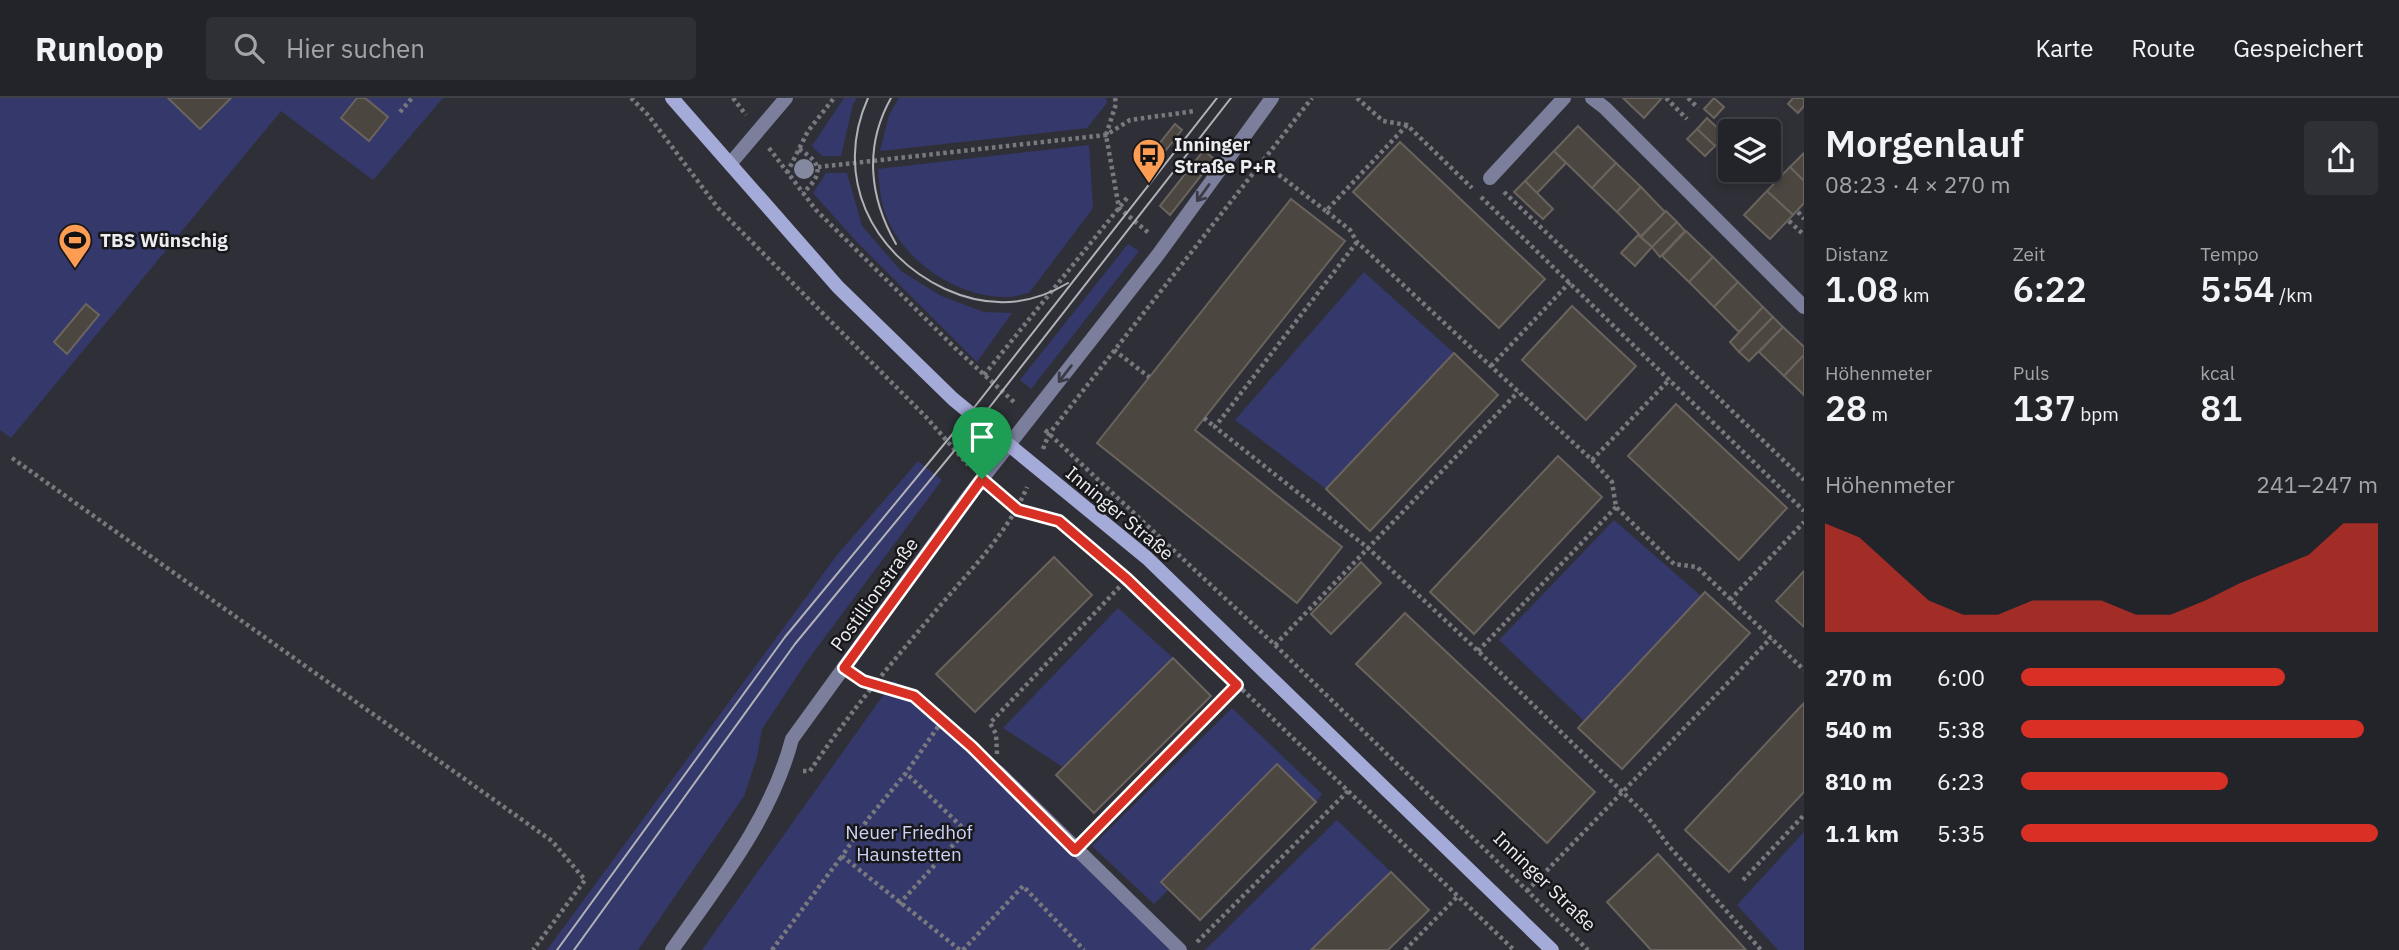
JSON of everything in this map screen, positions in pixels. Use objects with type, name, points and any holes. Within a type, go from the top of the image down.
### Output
[{"type":"main road","name":"Inninger Straße","points":[[672,98],[838,287],[953,400],[1147,558],[1552,950]]},
{"type":"street","points":[[730,164],[786,98]]},
{"type":"street","name":"Postillionstraße","points":[[672,950],[743,849],[784,770],[792,739],[982,479],[1157,256],[1272,98]]},
{"type":"street","points":[[1490,178],[1564,98]]},
{"type":"street","points":[[1592,98],[1804,307]]},
{"type":"street","points":[[998,772],[1180,950]]},
{"type":"path","points":[[400,112],[412,98]]},
{"type":"path","points":[[631,98],[648,115],[718,208],[926,417],[954,451]]},
{"type":"path","points":[[787,173],[808,131],[834,98]]},
{"type":"path","points":[[1115,98],[1116,104],[1106,135],[1119,208]]},
{"type":"path","points":[[1049,434],[1312,98]]},
{"type":"path","points":[[1357,98],[1383,121],[1407,125],[1804,511]]},
{"type":"path","points":[[1666,98],[1687,119]]},
{"type":"path","points":[[1688,98],[1698,108]]},
{"type":"path","points":[[818,167],[1106,135],[1130,120],[1195,111]]},
{"type":"path","points":[[1326,211],[1407,125]]},
{"type":"path","name":"Inninger Straße","points":[[758,133],[816,210],[984,375],[1275,645],[1588,950]]},
{"type":"path","points":[[799,149],[815,161],[818,167],[815,181],[803,193]]},
{"type":"path","points":[[1262,162],[1350,230],[1357,242],[1592,460],[1612,482],[1616,507],[1674,564],[1697,567],[1804,670]]},
{"type":"path","points":[[1490,178],[1804,480]]},
{"type":"path","points":[[984,375],[1127,198]]},
{"type":"path","points":[[1798,212],[1804,219]]},
{"type":"path","points":[[1789,221],[1804,235]]},
{"type":"path","points":[[1215,427],[1357,242]]},
{"type":"path","points":[[1320,278],[1326,282]]},
{"type":"path","points":[[1491,366],[1570,282]]},
{"type":"path","points":[[1113,350],[1149,377]]},
{"type":"path","points":[[1592,460],[1670,379]]},
{"type":"path","points":[[1275,645],[1518,391]]},
{"type":"path","points":[[1204,418],[1368,548],[1478,651],[1646,815],[1668,845],[1761,950]]},
{"type":"path","points":[[12,458],[552,841],[585,880],[533,950]]},
{"type":"path","points":[[982,479],[1018,510],[1059,521],[1127,579],[1514,950]]},
{"type":"path","points":[[1478,651],[1616,507]]},
{"type":"path","points":[[784,770],[810,771],[873,684],[999,537],[1018,510]]},
{"type":"path","points":[[1730,600],[1804,522]]},
{"type":"path","points":[[996,734],[990,723],[1127,579]]},
{"type":"path","points":[[1527,891],[1771,638]]},
{"type":"path","points":[[844,668],[863,681],[914,696],[998,772]]},
{"type":"path","points":[[1075,850],[1237,685]]},
{"type":"path","points":[[772,950],[942,721]]},
{"type":"path","points":[[899,904],[966,831],[906,773]]},
{"type":"path","points":[[1189,950],[1348,791]]},
{"type":"path","points":[[1743,880],[1804,815]]},
{"type":"path","points":[[842,856],[899,904],[962,950],[1023,886],[1084,950]]},
{"type":"path","points":[[1405,950],[1457,897]]},
{"type":"green space","name":"TBS Wünschig","points":[[0,98],[443,98],[373,180],[281,111],[11,438],[0,430]]},
{"type":"green space","points":[[844,98],[857,98],[853,104],[841,156],[822,156],[812,146]]},
{"type":"green space","points":[[899,98],[1106,98],[1107,103],[1087,128],[880,151],[889,115]]},
{"type":"green space","points":[[1089,145],[1093,208],[1029,293],[1011,297],[988,296],[968,291],[931,272],[901,243],[883,207],[878,169]]},
{"type":"green space","points":[[826,173],[847,173],[862,226],[901,271],[941,296],[984,312],[1012,313],[977,362],[856,241],[813,193]]},
{"type":"green space","points":[[1128,244],[1139,251],[1031,389],[1020,380]]},
{"type":"green space","points":[[1364,272],[1454,353],[1326,489],[1235,420]]},
{"type":"green space","points":[[918,461],[942,480],[807,661],[762,729],[757,757],[744,796],[638,950],[547,950],[837,555]]},
{"type":"green space","points":[[1614,520],[1701,596],[1584,721],[1499,640]]},
{"type":"green space","points":[[1118,608],[1173,658],[1063,767],[1003,728]]},
{"type":"green space","name":"Neuer Friedhof Haunstetten","points":[[894,680],[1171,950],[702,950]]},
{"type":"green space","points":[[1232,708],[1322,794],[1316,802],[1277,764],[1161,881],[1169,889],[1154,904],[1092,846]]},
{"type":"green space","points":[[1337,820],[1391,872],[1311,950],[1205,950]]},
{"type":"green space","points":[[1804,832],[1804,950],[1778,950],[1737,905]]},
{"type":"building","points":[[168,98],[231,98],[200,129]]},
{"type":"building","points":[[357,98],[365,98],[388,117],[369,141],[341,118]]},
{"type":"building","points":[[1623,98],[1662,98],[1644,118]]},
{"type":"building","points":[[1714,98],[1724,107],[1714,118],[1704,109]]},
{"type":"building","points":[[1793,98],[1804,98],[1804,106],[1798,113],[1788,104]]},
{"type":"building","points":[[1707,118],[1718,128],[1718,143],[1715,146],[1697,129]]},
{"type":"building","points":[[1175,124],[1182,130],[1162,155],[1155,149]]},
{"type":"building","points":[[1578,126],[1616,163],[1592,188],[1554,151]]},
{"type":"building","points":[[1697,129],[1715,146],[1705,156],[1687,139]]},
{"type":"building","points":[[1400,142],[1545,279],[1499,328],[1353,192]]},
{"type":"building","points":[[1204,150],[1214,159],[1170,215],[1160,206]]},
{"type":"building","points":[[1554,151],[1566,163],[1537,193],[1525,181]]},
{"type":"building","points":[[1804,153],[1804,181],[1790,167]]},
{"type":"building","points":[[1616,163],[1641,187],[1617,212],[1592,188]]},
{"type":"building","points":[[1790,167],[1804,181],[1804,203],[1793,215],[1767,191],[1776,182],[1781,182],[1781,176]]},
{"type":"building","points":[[1525,181],[1553,209],[1543,219],[1514,192]]},
{"type":"building","points":[[1641,187],[1665,212],[1641,236],[1617,212]]},
{"type":"building","points":[[1767,191],[1793,215],[1770,239],[1744,215]]},
{"type":"building","points":[[1291,199],[1345,241],[1195,430],[1342,547],[1297,603],[1097,443]]},
{"type":"building","points":[[1666,211],[1677,222],[1652,247],[1641,237]]},
{"type":"building","points":[[1677,222],[1685,231],[1660,257],[1652,247]]},
{"type":"building","points":[[1686,231],[1713,257],[1689,282],[1662,256]]},
{"type":"building","points":[[1638,235],[1652,247],[1635,266],[1621,253]]},
{"type":"building","points":[[1713,257],[1738,282],[1714,307],[1689,282]]},
{"type":"building","points":[[1738,282],[1763,307],[1739,332],[1714,307]]},
{"type":"building","points":[[86,304],[99,315],[67,354],[54,342]]},
{"type":"building","points":[[1572,306],[1636,366],[1586,420],[1522,360]]},
{"type":"building","points":[[1763,307],[1773,317],[1739,352],[1730,342]]},
{"type":"building","points":[[1773,317],[1783,327],[1749,361],[1739,352]]},
{"type":"building","points":[[1783,327],[1804,347],[1804,355],[1784,376],[1759,352]]},
{"type":"building","points":[[1454,353],[1498,395],[1370,531],[1326,489]]},
{"type":"building","points":[[1804,355],[1804,395],[1784,376]]},
{"type":"building","points":[[1676,404],[1787,508],[1739,560],[1628,456]]},
{"type":"building","points":[[1558,456],[1602,497],[1474,634],[1430,592]]},
{"type":"building","points":[[1054,557],[1092,595],[975,712],[936,674]]},
{"type":"building","points":[[1361,562],[1381,583],[1331,634],[1311,614]]},
{"type":"building","points":[[1804,571],[1804,627],[1776,601]]},
{"type":"building","points":[[1705,592],[1750,633],[1622,769],[1578,728]]},
{"type":"building","points":[[1405,613],[1595,792],[1547,843],[1356,664]]},
{"type":"building","points":[[1173,658],[1211,696],[1094,813],[1056,775]]},
{"type":"building","points":[[1804,703],[1804,792],[1729,872],[1685,830]]},
{"type":"building","points":[[1277,764],[1316,802],[1200,920],[1161,882]]},
{"type":"building","points":[[1658,854],[1746,950],[1651,950],[1607,902]]},
{"type":"building","points":[[1391,872],[1429,910],[1388,950],[1311,950]]},
{"type":"tram line","points":[[868,98],[858,127],[855,156],[857,183],[866,210],[879,234],[897,255],[919,274],[945,289],[992,302],[1038,297],[1068,283]]},
{"type":"tram line","points":[[891,98],[877,134],[873,171],[880,208],[896,244]]},
{"type":"tram line","points":[[557,950],[785,637],[969,414],[1217,98]]},
{"type":"tram line","points":[[574,950],[795,644],[978,422],[1231,98]]},
{"type":"place","name":"Inninger Straße P+R","points":[[1149,185]]},
{"type":"place","name":"TBS Wünschig","points":[[75,270]]},
{"type":"route","points":[[982,479],[1018,510],[1059,521],[1127,579],[1237,685],[1075,850],[972,747],[914,696],[863,681],[844,668],[982,479]]}]
